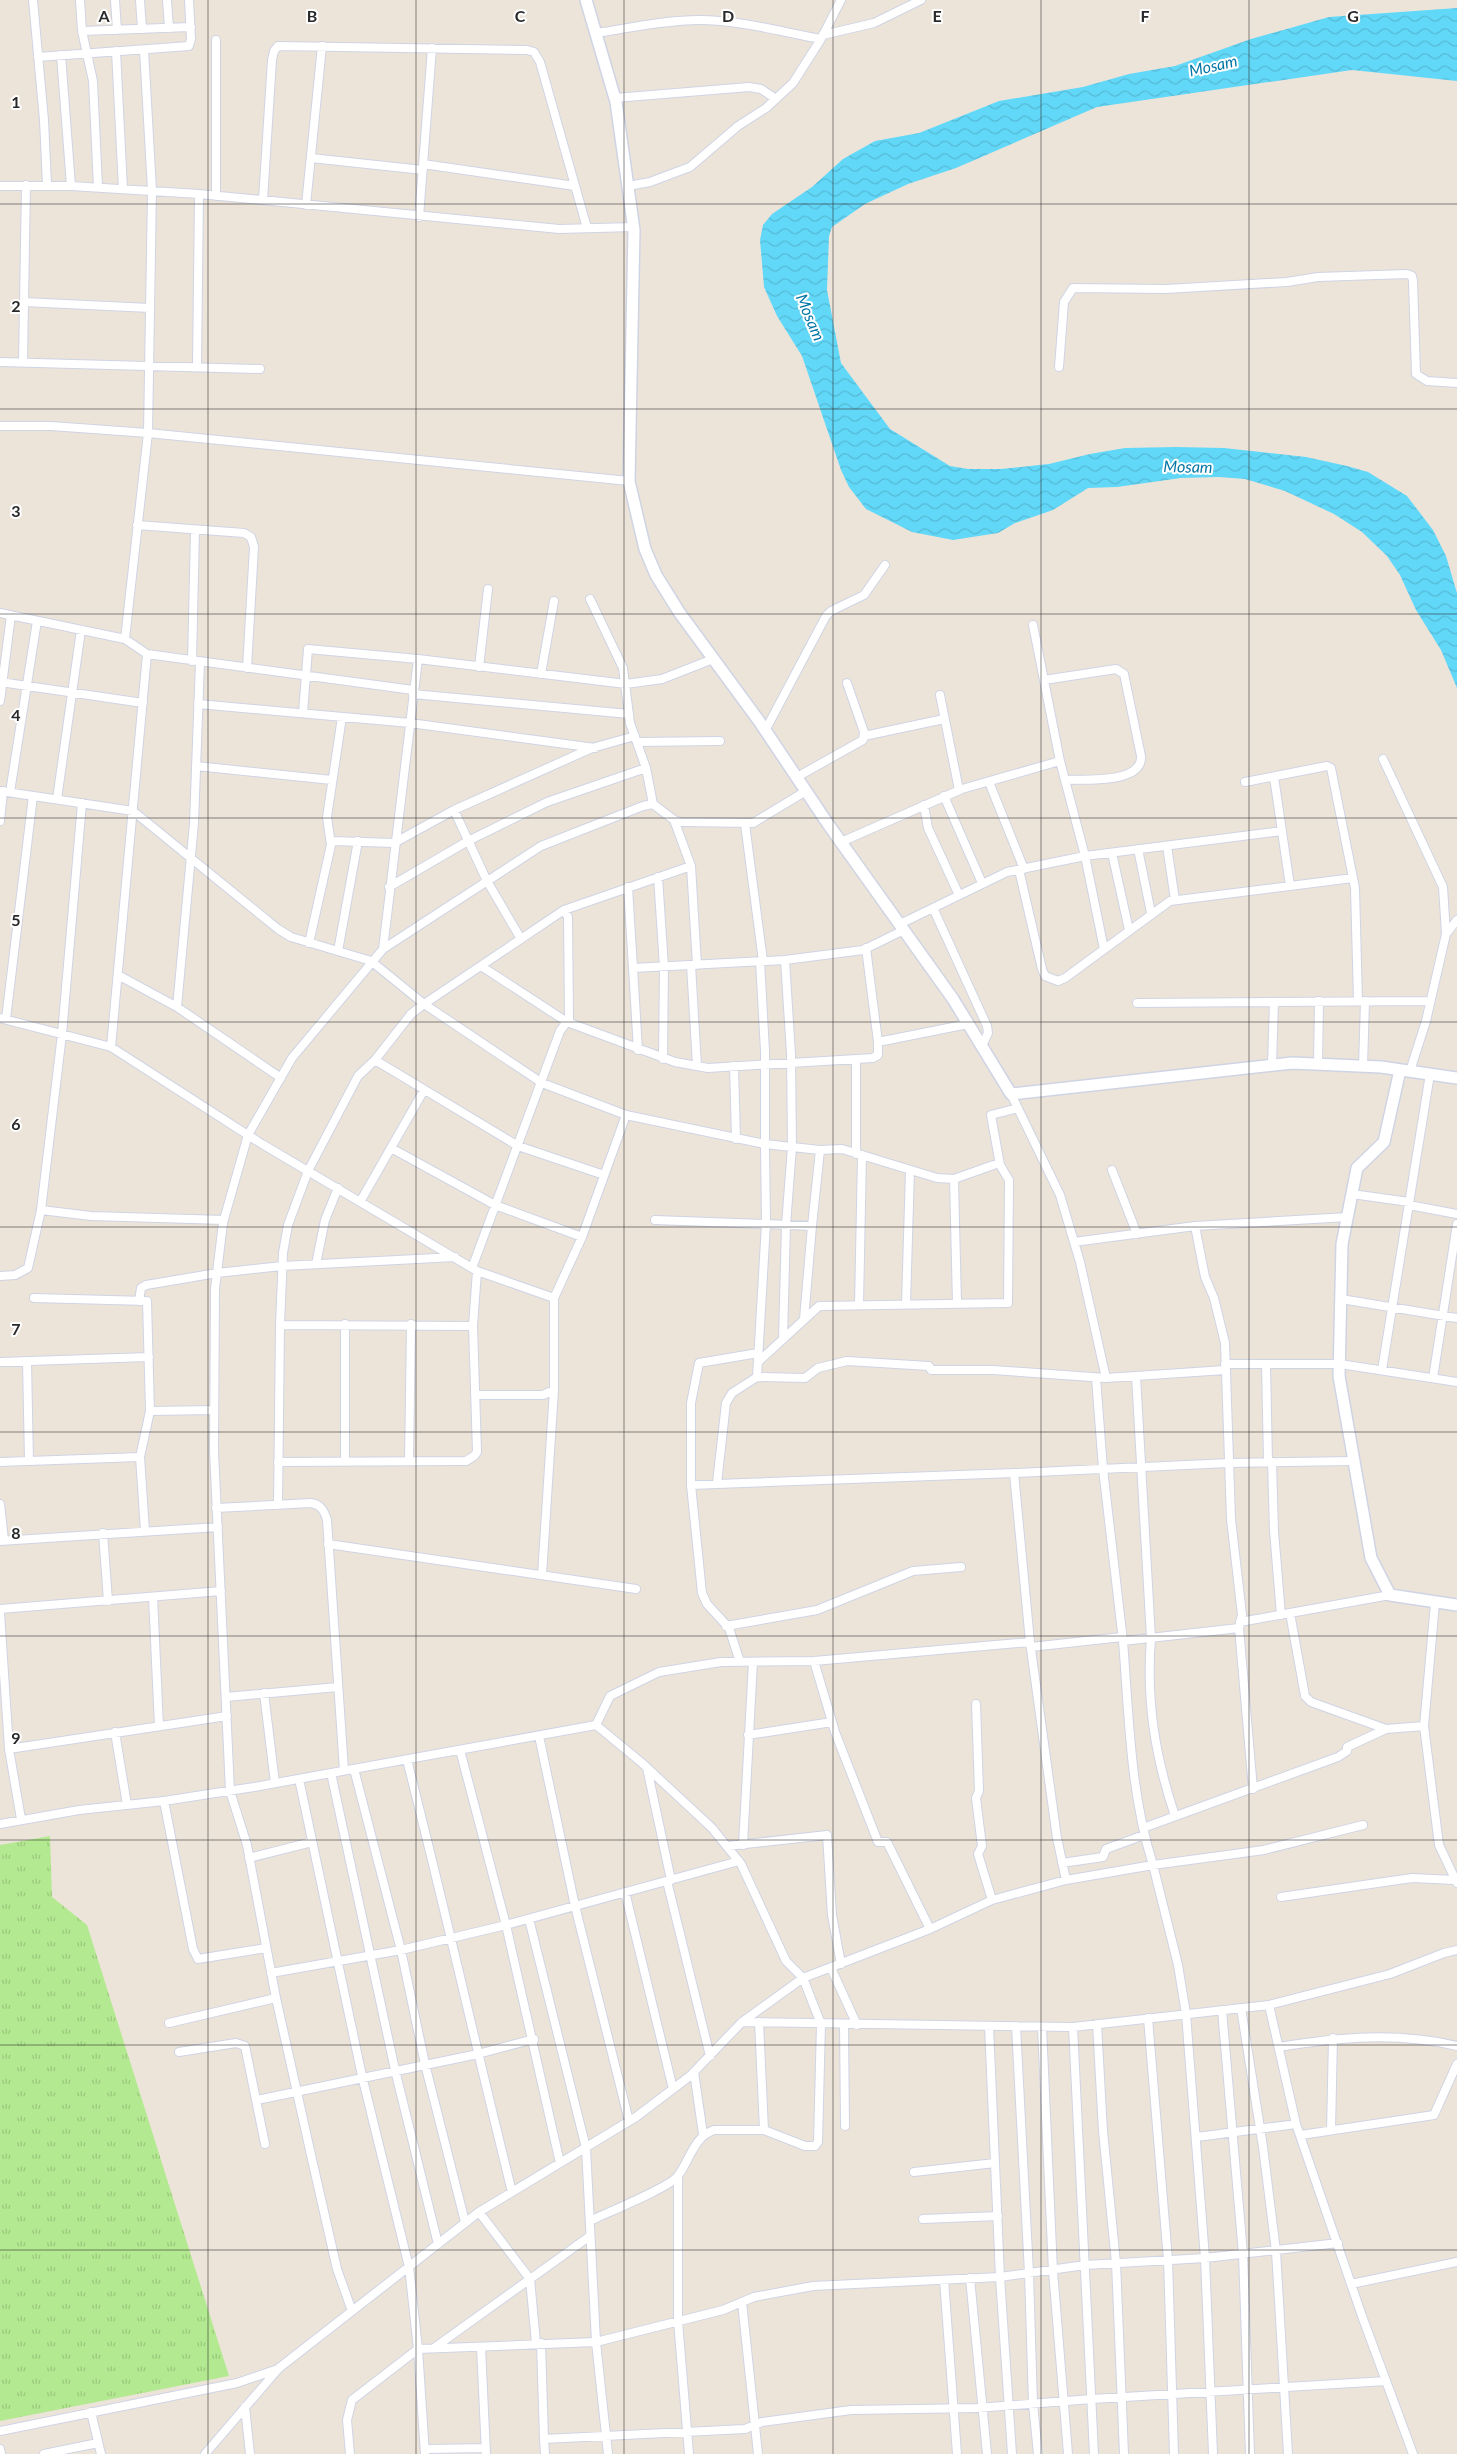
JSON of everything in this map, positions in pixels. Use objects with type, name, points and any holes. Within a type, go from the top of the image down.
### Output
[{"type":"street","points":[[32,0],[44,120],[47,185]]},
{"type":"street","points":[[80,0],[82,31],[93,81],[98,187]]},
{"type":"street","points":[[115,0],[117,30]]},
{"type":"street","points":[[140,0],[142,29]]},
{"type":"street","points":[[167,0],[169,28]]},
{"type":"street","points":[[38,57],[189,46],[191,27],[189,0]]},
{"type":"street","points":[[586,0],[615,98],[634,227],[629,481],[645,549],[656,576],[902,927],[968,1024],[1011,1094],[1060,1195],[1074,1242],[1106,1378]]},
{"type":"street","points":[[628,186],[650,182],[690,167],[738,126],[766,108],[792,83],[822,37],[841,0]]},
{"type":"street","points":[[596,33],[701,20],[822,37],[874,23],[921,0]]},
{"type":"street","points":[[82,31],[191,27]]},
{"type":"street","points":[[216,40],[216,196]]},
{"type":"street","points":[[263,200],[274,51],[283,45],[527,50],[534,52],[540,62],[587,228]]},
{"type":"street","points":[[306,205],[322,46]]},
{"type":"street","points":[[419,216],[432,48]]},
{"type":"street","points":[[125,639],[148,433],[152,190],[144,50]]},
{"type":"street","points":[[116,51],[123,189]]},
{"type":"street","points":[[60,55],[71,186]]},
{"type":"street","points":[[615,98],[749,87],[761,89],[776,99]]},
{"type":"street","points":[[311,158],[423,167],[575,186]]},
{"type":"street","points":[[23,362],[26,184]]},
{"type":"street","points":[[0,186],[26,184],[152,190],[559,229],[634,227]]},
{"type":"street","points":[[198,368],[199,194]]},
{"type":"street","points":[[1059,367],[1064,302],[1073,288],[1082,286],[1166,289],[1287,282],[1318,277],[1407,274],[1412,276],[1413,281],[1416,374],[1427,381],[1457,382]]},
{"type":"street","points":[[24,302],[150,308]]},
{"type":"street","points":[[0,362],[260,369]]},
{"type":"street","points":[[0,426],[51,426],[148,433],[629,481]]},
{"type":"street","points":[[137,525],[244,533],[253,541],[247,668]]},
{"type":"street","points":[[177,1007],[192,859],[196,766],[198,704],[196,662],[196,530]]},
{"type":"street","points":[[765,731],[826,616],[831,611],[864,595],[885,564]]},
{"type":"street","points":[[478,667],[488,589]]},
{"type":"street","points":[[590,599],[621,662],[626,684],[629,714],[646,768],[653,804],[674,820],[690,866],[697,1066]]},
{"type":"street","points":[[541,674],[554,601]]},
{"type":"street","points":[[0,613],[125,639],[147,654],[196,662],[413,692],[629,714]]},
{"type":"street","points":[[0,701],[11,615]]},
{"type":"street","points":[[0,821],[37,621]]},
{"type":"street","points":[[1033,625],[1060,762],[1085,856],[1104,949]]},
{"type":"street","points":[[57,799],[74,693],[81,630]]},
{"type":"street","points":[[303,713],[308,676],[308,649],[418,659],[626,684],[662,679],[714,659]]},
{"type":"street","points":[[111,1047],[147,654]]},
{"type":"street","points":[[382,949],[418,659]]},
{"type":"street","points":[[1044,680],[1119,669],[1124,674],[1134,720],[1141,756],[1141,765],[1138,770],[1118,778],[1065,780]]},
{"type":"street","points":[[2,683],[142,703]]},
{"type":"street","points":[[797,777],[862,742],[864,736],[847,684]]},
{"type":"street","points":[[940,695],[959,790]]},
{"type":"street","points":[[198,704],[410,723],[595,748]]},
{"type":"street","points":[[309,942],[331,841],[326,823],[342,717]]},
{"type":"street","points":[[864,736],[944,719]]},
{"type":"street","points":[[331,841],[394,843],[454,810],[595,748],[636,739],[720,741]]},
{"type":"street","points":[[1383,759],[1443,887],[1446,934],[1430,1001],[1405,1071],[1384,1142],[1357,1168],[1342,1244],[1339,1376],[1371,1558],[1390,1595]]},
{"type":"street","points":[[842,842],[959,790],[1060,762]]},
{"type":"street","points":[[196,766],[332,780]]},
{"type":"street","points":[[1245,782],[1330,767],[1353,878],[1362,1001],[1363,1067]]},
{"type":"street","points":[[389,887],[468,841],[553,799],[646,768]]},
{"type":"street","points":[[1274,776],[1290,886]]},
{"type":"street","points":[[989,782],[1021,869],[1045,976],[1058,981],[1065,978],[1152,913],[1175,900],[1353,878]]},
{"type":"street","points":[[5,791],[133,811],[278,929],[291,937],[371,961],[424,1004],[542,1083],[626,1115],[765,1144],[820,1150],[842,1149],[937,1178],[954,1179],[999,1164]]},
{"type":"street","points":[[674,820],[745,824],[761,820],[806,791]]},
{"type":"street","points":[[33,796],[3,1019],[111,1047],[248,1135],[475,1270],[554,1298]]},
{"type":"street","points":[[944,796],[982,883]]},
{"type":"street","points":[[0,1276],[15,1275],[28,1268],[41,1210],[62,1034],[82,803]]},
{"type":"street","points":[[352,2312],[337,2269],[276,1998],[249,1858],[230,1791],[216,1508],[214,1410],[217,1273],[224,1220],[248,1135],[292,1058],[382,949],[541,846],[643,806],[653,804]]},
{"type":"street","points":[[924,805],[928,828],[958,895]]},
{"type":"street","points":[[454,810],[486,881],[520,939]]},
{"type":"street","points":[[745,824],[762,961],[765,1065],[766,1224],[757,1377]]},
{"type":"street","points":[[633,968],[785,960],[866,948],[933,908],[996,876],[1085,856],[1282,831]]},
{"type":"street","points":[[338,951],[358,842]]},
{"type":"street","points":[[1167,846],[1175,900]]},
{"type":"street","points":[[1138,849],[1152,913]]},
{"type":"street","points":[[1112,853],[1128,930]]},
{"type":"street","points":[[278,1505],[282,1266],[288,1225],[308,1171],[358,1076],[375,1060],[411,1014],[564,910],[690,866]]},
{"type":"street","points":[[658,876],[664,967],[663,1059]]},
{"type":"street","points":[[628,887],[638,1050]]},
{"type":"street","points":[[933,908],[987,1026],[988,1033],[982,1046]]},
{"type":"street","points":[[278,1462],[466,1461],[477,1452],[473,1326],[475,1270],[496,1205],[560,1031],[569,1019],[568,917],[564,910]]},
{"type":"street","points":[[1446,934],[1457,920]]},
{"type":"street","points":[[481,966],[567,1022],[663,1059],[708,1068],[873,1058],[878,1055],[866,948]]},
{"type":"street","points":[[783,1339],[786,1225],[792,1147],[791,1063],[785,960]]},
{"type":"street","points":[[118,975],[177,1007],[281,1078]]},
{"type":"street","points":[[1318,1064],[1319,1001]]},
{"type":"street","points":[[1137,1003],[1430,1001]]},
{"type":"street","points":[[1272,1065],[1274,1002]]},
{"type":"street","points":[[878,1042],[968,1024]]},
{"type":"street","points":[[856,1059],[859,1154],[859,1305]]},
{"type":"street","points":[[375,1060],[518,1146],[604,1175]]},
{"type":"street","points":[[1011,1094],[1272,1065],[1318,1064],[1363,1067],[1457,1078]]},
{"type":"street","points":[[734,1066],[736,1139]]},
{"type":"street","points":[[1382,1370],[1430,1074]]},
{"type":"street","points":[[360,1202],[424,1090]]},
{"type":"street","points":[[758,1362],[819,1306],[1008,1303],[1009,1180],[999,1164],[991,1115],[1018,1108]]},
{"type":"street","points":[[542,1575],[554,1390],[554,1298],[582,1237],[626,1115]]},
{"type":"street","points":[[391,1148],[496,1205],[582,1237]]},
{"type":"street","points":[[804,1320],[820,1150]]},
{"type":"street","points":[[906,1304],[910,1170]]},
{"type":"street","points":[[1112,1170],[1137,1234]]},
{"type":"street","points":[[954,1179],[957,1304]]},
{"type":"street","points":[[316,1264],[323,1228],[338,1188]]},
{"type":"street","points":[[1352,1194],[1409,1202],[1409,1205],[1457,1214]]},
{"type":"street","points":[[41,1210],[91,1216],[224,1220]]},
{"type":"street","points":[[1074,1242],[1195,1226],[1348,1217]]},
{"type":"street","points":[[655,1220],[812,1226]]},
{"type":"street","points":[[1433,1378],[1457,1224]]},
{"type":"street","points":[[1195,1226],[1205,1277],[1214,1298],[1225,1343],[1231,1519],[1242,1615],[1240,1625],[1253,1788]]},
{"type":"street","points":[[139,1300],[141,1288],[146,1285],[217,1273],[282,1266],[455,1257]]},
{"type":"street","points":[[34,1298],[147,1301],[150,1411],[140,1457],[145,1531]]},
{"type":"street","points":[[1341,1299],[1457,1318]]},
{"type":"street","points":[[345,1324],[345,1462]]},
{"type":"street","points":[[280,1325],[411,1324],[473,1326]]},
{"type":"street","points":[[409,1461],[411,1324]]},
{"type":"street","points":[[740,1662],[732,1634],[707,1604],[702,1593],[691,1485],[691,1403],[699,1363],[758,1353]]},
{"type":"street","points":[[0,1362],[149,1357]]},
{"type":"street","points":[[27,1361],[29,1461]]},
{"type":"street","points":[[717,1483],[726,1403],[732,1393],[757,1377],[805,1378],[818,1368],[847,1361],[929,1366],[931,1370],[993,1370],[1096,1378],[1266,1364],[1340,1364],[1457,1382]]},
{"type":"street","points":[[1266,1364],[1270,1462],[1281,1615]]},
{"type":"street","points":[[1136,1376],[1151,1638],[1149,1666],[1150,1705],[1161,1774],[1175,1816]]},
{"type":"street","points":[[1096,1378],[1103,1469],[1133,1760],[1143,1831],[1154,1865],[1178,1965],[1186,2014],[1205,2258],[1213,2454]]},
{"type":"street","points":[[475,1395],[543,1395],[554,1390]]},
{"type":"street","points":[[150,1411],[214,1410]]},
{"type":"street","points":[[0,1462],[140,1457]]},
{"type":"street","points":[[691,1485],[1229,1463],[1354,1461]]},
{"type":"street","points":[[1014,1473],[1031,1645],[1057,1838],[1066,1880]]},
{"type":"street","points":[[0,1504],[2,1540],[218,1527]]},
{"type":"street","points":[[216,1508],[319,1505],[324,1511],[327,1520],[344,1770]]},
{"type":"street","points":[[103,1533],[108,1600]]},
{"type":"street","points":[[328,1544],[636,1589]]},
{"type":"street","points":[[726,1626],[817,1610],[912,1572],[961,1567]]},
{"type":"street","points":[[0,1609],[221,1591]]},
{"type":"street","points":[[596,1725],[610,1696],[659,1672],[721,1662],[814,1661],[1151,1638],[1240,1625],[1290,1613],[1390,1595],[1457,1605]]},
{"type":"street","points":[[153,1597],[159,1726]]},
{"type":"street","points":[[1281,1897],[1412,1878],[1456,1881],[1439,1845],[1424,1726],[1435,1603]]},
{"type":"street","points":[[0,1613],[8,1749],[21,1819]]},
{"type":"street","points":[[1290,1613],[1305,1696],[1312,1702],[1386,1729]]},
{"type":"street","points":[[814,1661],[832,1722],[878,1842],[886,1842],[930,1929]]},
{"type":"street","points":[[743,1844],[752,1662]]},
{"type":"street","points":[[226,1697],[338,1687]]},
{"type":"street","points":[[264,1694],[275,1783]]},
{"type":"street","points":[[976,1704],[979,1791],[976,1798],[982,1846],[978,1854],[992,1900]]},
{"type":"street","points":[[8,1749],[227,1716]]},
{"type":"street","points":[[748,1735],[832,1722]]},
{"type":"street","points":[[0,1824],[21,1819],[230,1791],[596,1725]]},
{"type":"street","points":[[596,1725],[648,1768],[712,1828],[727,1846],[738,1861],[786,1961],[803,1978],[821,2024],[818,2142],[815,2146],[805,2146],[764,2130],[714,2130],[703,2134]]},
{"type":"street","points":[[1062,1863],[1102,1857],[1106,1849],[1175,1816],[1338,1757],[1347,1751],[1347,1747],[1386,1729],[1424,1726]]},
{"type":"street","points":[[115,1732],[126,1805]]},
{"type":"street","points":[[539,1736],[575,1906],[629,2121]]},
{"type":"street","points":[[460,1750],[534,2039],[532,2046],[560,2162]]},
{"type":"street","points":[[407,1760],[452,1938],[512,2192]]},
{"type":"street","points":[[648,1768],[669,1880],[710,2056]]},
{"type":"street","points":[[354,1769],[401,1950],[425,2064],[465,2222]]},
{"type":"street","points":[[331,1773],[395,2070],[438,2244]]},
{"type":"street","points":[[299,1779],[362,2076],[409,2267],[418,2349],[425,2452],[486,2451],[481,2347]]},
{"type":"street","points":[[164,1801],[195,1954],[198,1959],[202,1960],[266,1948]]},
{"type":"street","points":[[205,2454],[279,2368],[478,2212],[629,2121],[673,2089],[694,2072],[742,2022],[803,1978],[930,1929],[992,1900],[1066,1880],[1154,1865],[1264,1850],[1363,1825]]},
{"type":"street","points":[[727,1846],[826,1835],[832,1914],[841,1964]]},
{"type":"street","points":[[249,1858],[312,1842]]},
{"type":"street","points":[[271,1973],[401,1950],[452,1938],[529,1919],[738,1861]]},
{"type":"street","points":[[625,1892],[673,2089]]},
{"type":"street","points":[[529,1919],[586,2148],[596,2342],[608,2454]]},
{"type":"street","points":[[742,2022],[1073,2027],[1269,2005],[1390,1974],[1444,1952],[1457,1950]]},
{"type":"street","points":[[831,1968],[857,2025]]},
{"type":"street","points":[[169,2023],[276,1998]]},
{"type":"street","points":[[1269,2005],[1296,2124],[1351,2284],[1413,2454]]},
{"type":"street","points":[[1241,2008],[1261,2129],[1276,2251],[1282,2388],[1286,2394],[1288,2454]]},
{"type":"street","points":[[1222,2010],[1243,2254],[1250,2454]]},
{"type":"street","points":[[1148,2018],[1168,2260],[1174,2454]]},
{"type":"street","points":[[759,2022],[764,2130]]},
{"type":"street","points":[[844,2024],[845,2126]]},
{"type":"street","points":[[1097,2024],[1103,2131],[1116,2263],[1124,2454]]},
{"type":"street","points":[[989,2026],[1000,2277],[1012,2454]]},
{"type":"street","points":[[1016,2026],[1029,2274],[1033,2404],[1038,2454]]},
{"type":"street","points":[[1042,2026],[1053,2271],[1068,2454]]},
{"type":"street","points":[[1073,2027],[1094,2454]]},
{"type":"street","points":[[1279,2047],[1333,2038],[1421,2038],[1457,2046]]},
{"type":"street","points":[[1331,2130],[1333,2038]]},
{"type":"street","points":[[257,2100],[362,2076],[478,2054],[534,2039]]},
{"type":"street","points":[[179,2052],[236,2043],[244,2046],[265,2144]]},
{"type":"street","points":[[1300,2135],[1434,2115],[1457,2064]]},
{"type":"street","points":[[590,2220],[668,2184],[678,2176],[703,2134],[694,2072]]},
{"type":"street","points":[[1197,2137],[1296,2124]]},
{"type":"street","points":[[914,2172],[995,2163]]},
{"type":"street","points":[[678,2176],[678,2320],[689,2454]]},
{"type":"street","points":[[478,2212],[530,2279],[539,2343],[545,2454]]},
{"type":"street","points":[[923,2219],[998,2216]]},
{"type":"street","points":[[434,2348],[590,2236]]},
{"type":"street","points":[[350,2454],[346,2420],[352,2400],[418,2349],[596,2342],[723,2310],[754,2297],[813,2286],[1000,2277],[1085,2265],[1205,2258],[1338,2243]]},
{"type":"street","points":[[1351,2284],[1457,2262]]},
{"type":"street","points":[[970,2278],[987,2454]]},
{"type":"street","points":[[944,2280],[952,2409],[957,2454]]},
{"type":"street","points":[[742,2302],[758,2454]]},
{"type":"street","points":[[0,2431],[237,2383],[279,2368]]},
{"type":"street","points":[[544,2438],[745,2429],[762,2422],[851,2410],[983,2408],[1092,2399],[1386,2381]]},
{"type":"street","points":[[245,2407],[250,2454]]},
{"type":"street","points":[[91,2412],[100,2454]]},
{"type":"street","points":[[44,2454],[98,2443]]},
{"type":"street","points":[[0,2449],[1,2454]]},
{"type":"green space","points":[[50,1836],[52,1897],[87,1925],[229,2376],[0,2421],[0,1845]]},
{"type":"water","name":"Mosam","points":[[1457,8],[1457,81],[1352,70],[1097,107],[956,168],[908,184],[865,204],[832,227],[829,236],[827,290],[841,363],[890,429],[950,466],[968,469],[1001,469],[1049,464],[1125,448],[1224,448],[1306,457],[1347,466],[1368,472],[1407,496],[1433,530],[1446,556],[1457,593],[1457,688],[1441,650],[1416,610],[1400,575],[1387,556],[1362,532],[1334,514],[1285,491],[1245,479],[1219,477],[1181,478],[1117,487],[1088,488],[1053,510],[1015,523],[998,533],[953,540],[912,532],[866,509],[849,487],[841,470],[802,356],[777,316],[764,287],[760,240],[763,225],[772,214],[812,187],[843,159],[875,141],[919,133],[999,101],[1083,87],[1129,74],[1175,66],[1251,39],[1329,17]]}]
